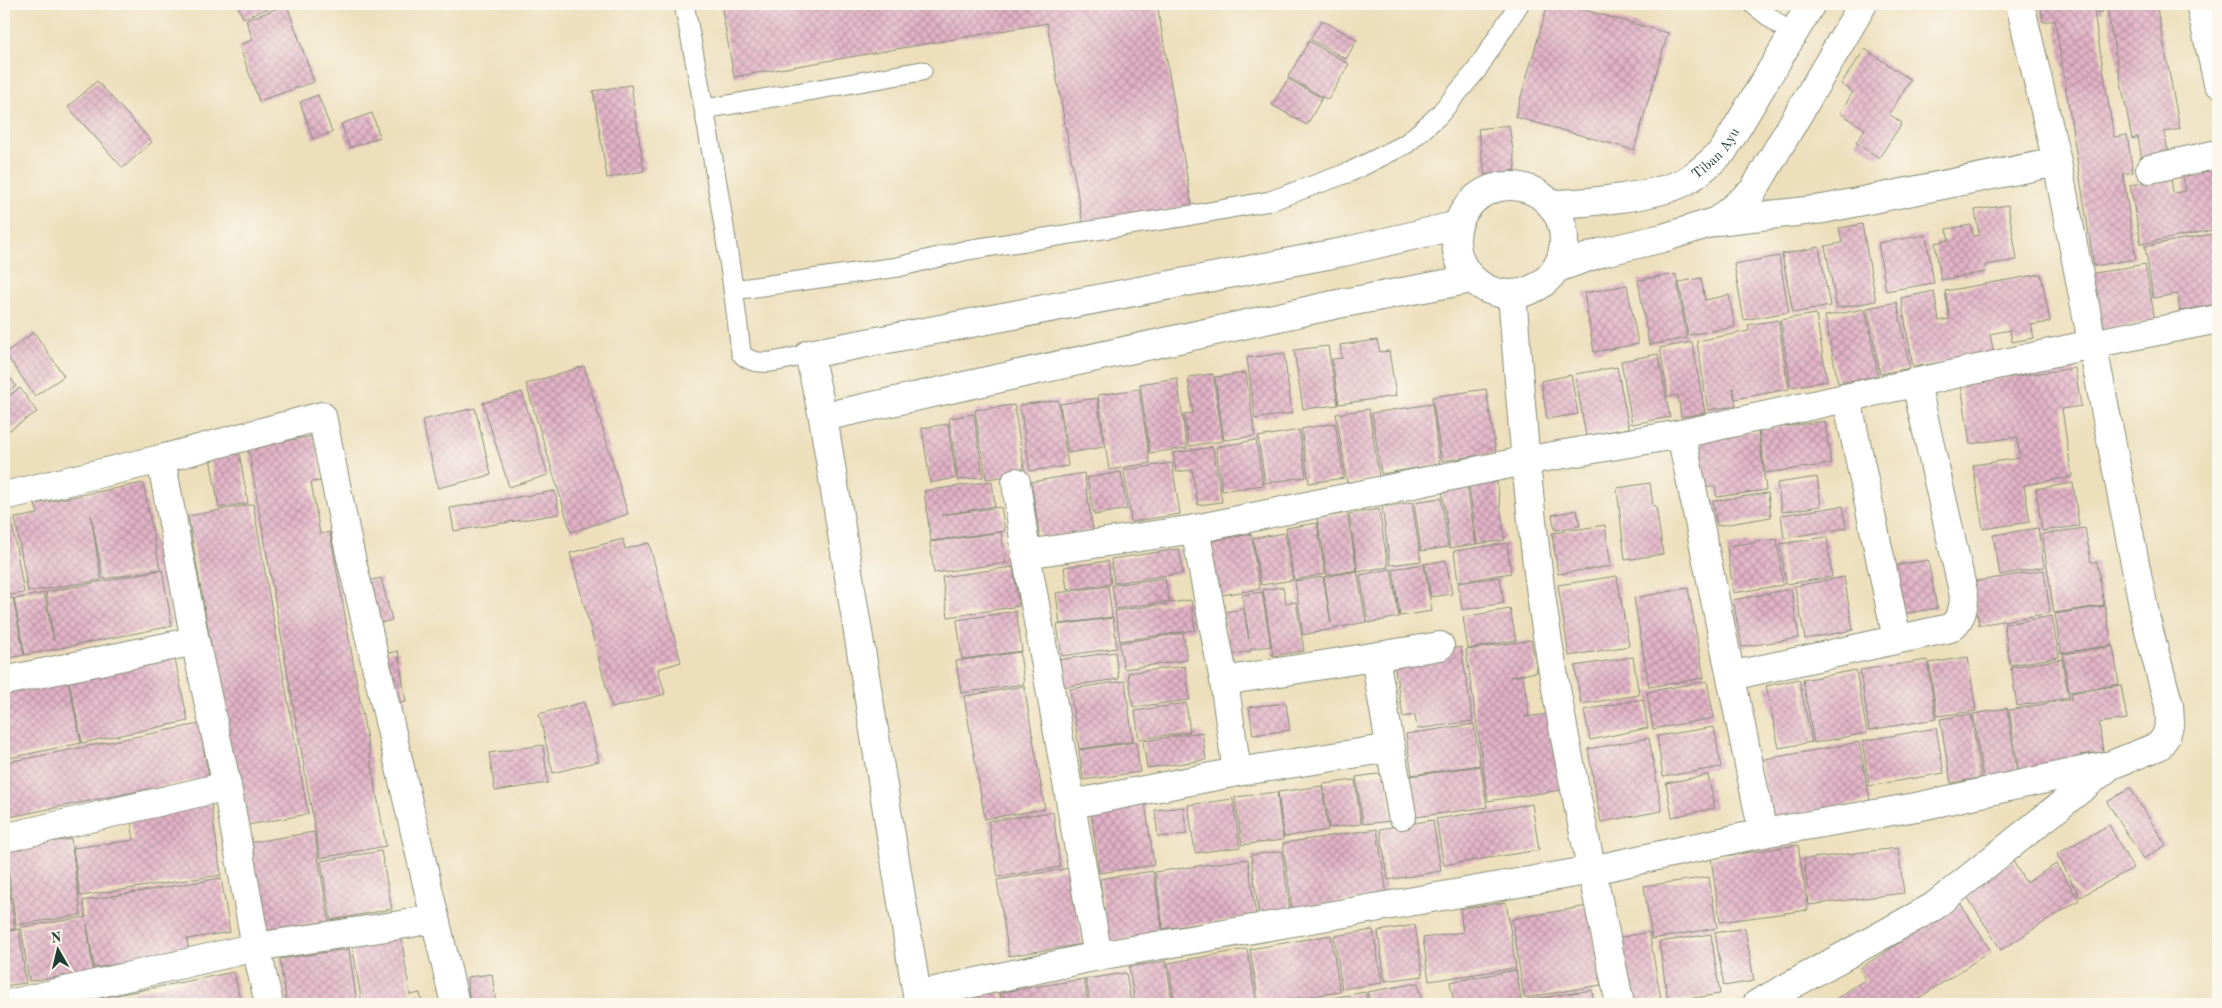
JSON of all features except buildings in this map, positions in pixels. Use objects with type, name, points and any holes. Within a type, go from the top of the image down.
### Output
[{"type":"street","name":"Tiban Ayu","points":[[1552,204],[1582,203],[1644,193],[1683,182],[1704,168],[1723,151],[1811,4]]},
{"type":"street","points":[[1717,221],[1753,191],[1863,4]]},
{"type":"street","points":[[1458,225],[1343,252],[809,354],[823,417],[922,1000],[1098,956],[1592,870],[1763,833],[1916,807],[2111,765],[2159,746],[2166,736],[2170,722],[2169,706],[2146,620],[2121,482],[2057,162],[2020,4]]},
{"type":"street","points":[[2207,12],[2218,83]]},
{"type":"street","points":[[2150,169],[2218,154]]},
{"type":"street","points":[[1557,268],[1603,252],[1663,238],[1717,221],[1823,209],[2057,162]]},
{"type":"street","points":[[1510,186],[1533,191],[1552,204],[1562,224],[1564,246],[1557,268],[1546,281],[1530,291],[1512,294],[1490,291],[1472,279],[1461,263],[1456,244],[1458,225],[1469,205],[1487,191],[1510,186]]},
{"type":"street","points":[[823,417],[1338,304],[1472,279]]},
{"type":"street","points":[[1512,294],[1524,460],[1546,629],[1592,870],[1620,1004]]},
{"type":"street","points":[[1026,554],[1195,529],[1524,460],[1681,434],[2092,344],[2218,319]]},
{"type":"street","points":[[1731,676],[1950,628],[1957,623],[1964,606],[1964,596],[1916,383]]},
{"type":"street","points":[[1846,399],[1897,639]]},
{"type":"street","points":[[4,496],[161,459],[322,416],[350,549],[455,1004]]},
{"type":"street","points":[[1681,434],[1763,833]]},
{"type":"street","points":[[161,459],[194,641],[227,786],[256,947],[270,1004]]},
{"type":"street","points":[[1016,482],[1026,554],[1098,956]]},
{"type":"street","points":[[1195,529],[1224,681],[1237,772]]},
{"type":"street","points":[[4,681],[194,641]]},
{"type":"street","points":[[1224,681],[1440,646]]},
{"type":"street","points":[[1375,656],[1402,815]]},
{"type":"street","points":[[1072,804],[1237,772],[1391,748]]},
{"type":"street","points":[[1757,1004],[1933,907],[2111,765]]},
{"type":"street","points":[[4,838],[227,786]]},
{"type":"street","points":[[9,1004],[256,947],[435,918]]},
{"type":"lane","points":[[684,4],[705,109],[734,290],[741,353],[747,360],[758,363],[809,354]]},
{"type":"lane","points":[[734,290],[898,267],[967,250],[1187,216],[1270,201],[1350,172],[1406,144],[1438,116],[1476,71],[1519,4]]},
{"type":"lane","points":[[1753,4],[1792,35]]},
{"type":"lane","points":[[705,109],[922,71]]}]
